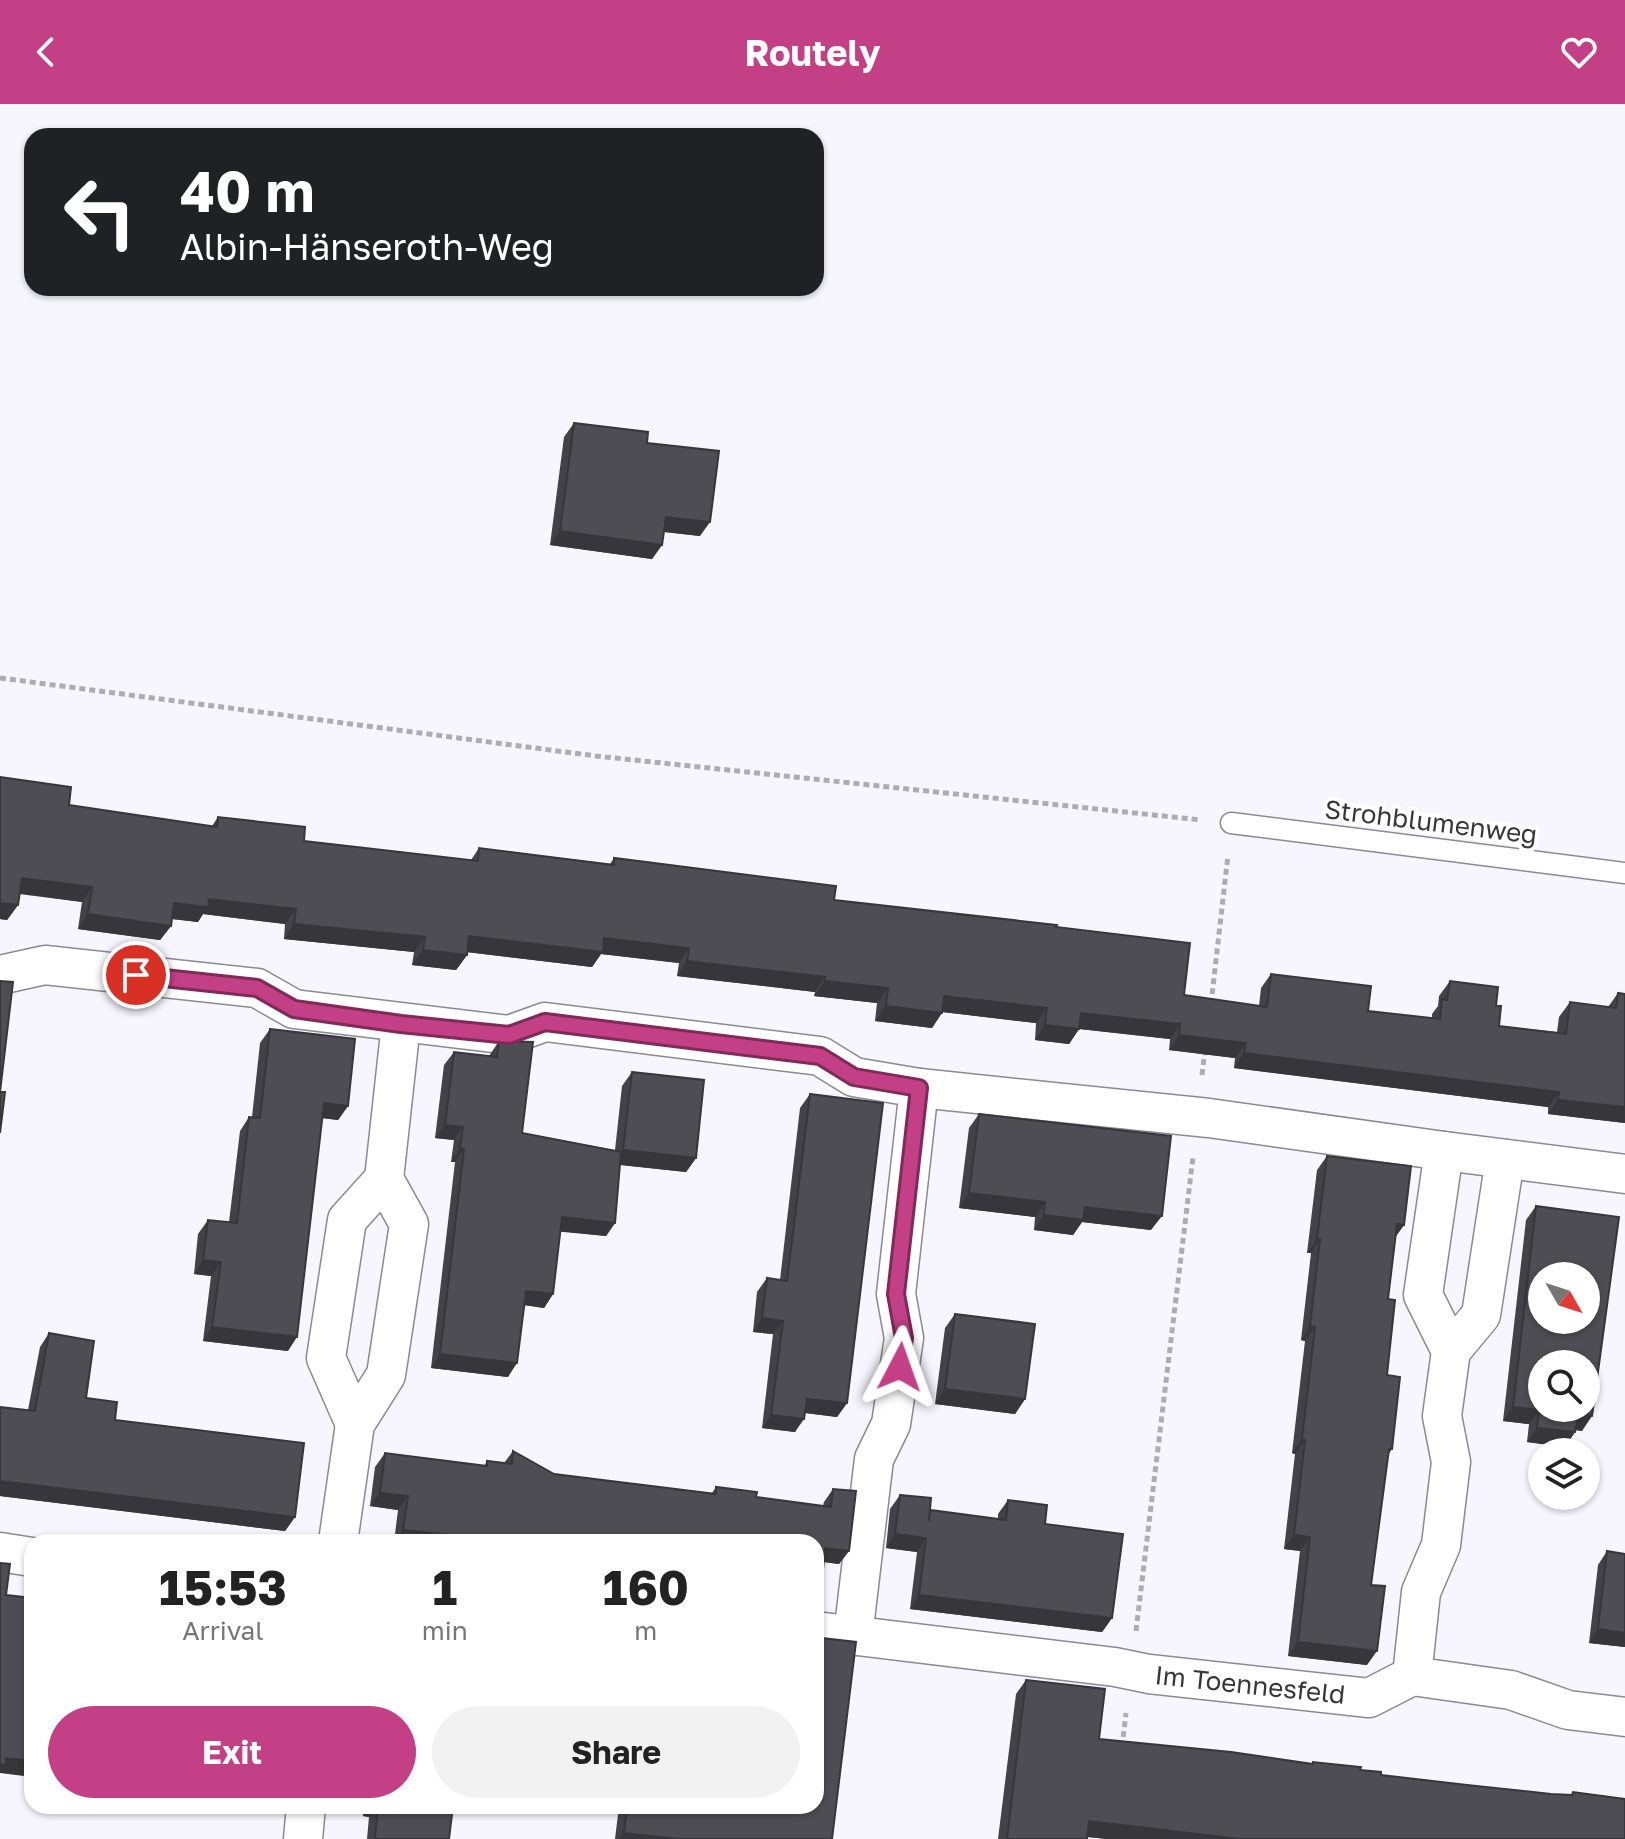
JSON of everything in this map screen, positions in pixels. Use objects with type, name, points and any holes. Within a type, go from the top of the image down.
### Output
[{"type":"street","points":[[0,975],[45,965],[257,988],[294,1009],[509,1035],[545,1022],[820,1056],[854,1077],[919,1088],[1197,1116],[1625,1174]]},
{"type":"street","points":[[339,1534],[355,1424],[386,1375],[409,1224],[384,1179],[401,1024]]},
{"type":"street","points":[[834,1634],[874,1459],[891,1424],[904,1338],[896,1294],[919,1088]]},
{"type":"street","points":[[1444,1151],[1423,1295],[1451,1351]]},
{"type":"street","points":[[1505,1159],[1481,1315],[1451,1351],[1442,1416],[1451,1462],[1443,1532],[1441,1545],[1421,1592],[1412,1676],[1511,1690],[1568,1710],[1625,1717]]},
{"type":"street","points":[[355,1424],[326,1358],[347,1220],[384,1179]]},
{"type":"street","points":[[0,1552],[24,1556]]},
{"type":"street","name":"Im Toennesfeld","points":[[834,1634],[1369,1698],[1412,1676]]},
{"type":"street","points":[[303,1839],[305,1814]]},
{"type":"lane","name":"Strohblumenweg","points":[[1231,823],[1625,873]]},
{"type":"path","points":[[0,678],[596,756],[1231,823],[1210,1009]]},
{"type":"path","points":[[1120,1762],[1206,1040]]},
{"type":"building","points":[[574,423],[648,432],[647,443],[719,451],[710,522],[666,517],[662,545],[560,531]]},
{"type":"building","points":[[0,777],[71,787],[69,805],[217,827],[218,817],[305,827],[304,841],[478,861],[479,848],[614,865],[614,858],[836,886],[834,900],[1190,943],[1184,995],[1267,1007],[1271,974],[1371,986],[1368,1011],[1440,1019],[1442,999],[1447,1000],[1450,981],[1498,987],[1496,1006],[1501,1006],[1499,1026],[1566,1034],[1570,1002],[1616,1008],[1618,993],[1625,994],[1625,1107],[1558,1100],[1559,1092],[1244,1053],[1246,1043],[1179,1035],[1180,1024],[1081,1013],[1079,1029],[1045,1025],[1047,1008],[944,996],[942,1013],[886,1006],[888,988],[825,981],[825,977],[687,961],[689,948],[604,938],[603,952],[469,936],[467,955],[423,950],[425,937],[294,924],[296,909],[209,899],[208,907],[174,903],[171,926],[88,914],[92,887],[22,878],[18,905],[0,903]]},
{"type":"building","points":[[0,981],[13,982],[0,1092]]},
{"type":"building","points":[[270,1029],[355,1039],[348,1106],[324,1103],[297,1337],[212,1327],[221,1262],[203,1260],[208,1220],[237,1223],[249,1117],[260,1118]]},
{"type":"building","points":[[499,1041],[533,1042],[522,1133],[621,1152],[615,1223],[562,1217],[553,1294],[526,1291],[517,1363],[440,1354],[464,1149],[460,1148],[463,1127],[445,1125],[454,1052],[497,1057]]},
{"type":"building","points":[[632,1072],[704,1080],[696,1158],[623,1150]]},
{"type":"building","points":[[0,1092],[5,1092],[0,1133]]},
{"type":"building","points":[[810,1094],[883,1103],[847,1403],[807,1399],[804,1419],[771,1415],[783,1321],[762,1318],[767,1278],[787,1281]]},
{"type":"building","points":[[979,1114],[1171,1136],[1162,1216],[1085,1207],[1083,1220],[1044,1215],[1045,1202],[969,1193]]},
{"type":"building","points":[[1327,1156],[1411,1166],[1404,1225],[1397,1224],[1388,1299],[1395,1300],[1387,1375],[1400,1377],[1371,1585],[1385,1586],[1377,1651],[1298,1642],[1310,1537],[1294,1535],[1315,1327],[1310,1326]]},
{"type":"building","points":[[1536,1206],[1619,1217],[1600,1357],[1600,1350],[1528,1350],[1528,1409],[1513,1407],[1528,1276],[1528,1334],[1600,1334],[1600,1262],[1530,1262]]},
{"type":"building","points":[[955,1314],[1035,1324],[1025,1399],[945,1389]]},
{"type":"building","points":[[49,1333],[94,1341],[86,1398],[117,1402],[115,1420],[304,1443],[295,1517],[0,1481],[0,1407],[35,1411]]},
{"type":"building","points":[[1538,1422],[1577,1422],[1575,1432],[1537,1428]]},
{"type":"building","points":[[513,1451],[554,1474],[716,1494],[716,1487],[757,1492],[756,1497],[831,1507],[833,1489],[856,1491],[849,1551],[825,1548],[824,1559],[824,1534],[440,1534],[403,1530],[408,1496],[380,1493],[385,1453],[487,1466],[487,1461],[512,1464]]},
{"type":"building","points":[[900,1495],[931,1498],[929,1521],[930,1510],[1006,1520],[1008,1500],[1047,1505],[1045,1524],[1123,1534],[1112,1618],[919,1595],[926,1538],[895,1534]]},
{"type":"building","points":[[1607,1551],[1625,1554],[1625,1633],[1598,1629]]},
{"type":"building","points":[[0,1563],[10,1564],[6,1595],[24,1597],[24,1760],[6,1758],[6,1765],[0,1764]]},
{"type":"building","points":[[824,1638],[856,1642],[832,1839],[678,1839],[624,1833],[626,1814],[824,1814]]},
{"type":"building","points":[[1026,1680],[1105,1689],[1099,1739],[1361,1767],[1360,1770],[1381,1772],[1381,1775],[1467,1785],[1625,1799],[1625,1839],[1240,1839],[1089,1821],[1087,1839],[1007,1839]]},
{"type":"building","points":[[377,1814],[452,1814],[449,1839],[375,1839]]},
{"type":"route","points":[[136,975],[257,988],[294,1009],[401,1024],[509,1035],[545,1022],[820,1056],[854,1077],[919,1088],[896,1294],[904,1338],[900,1367]]}]
